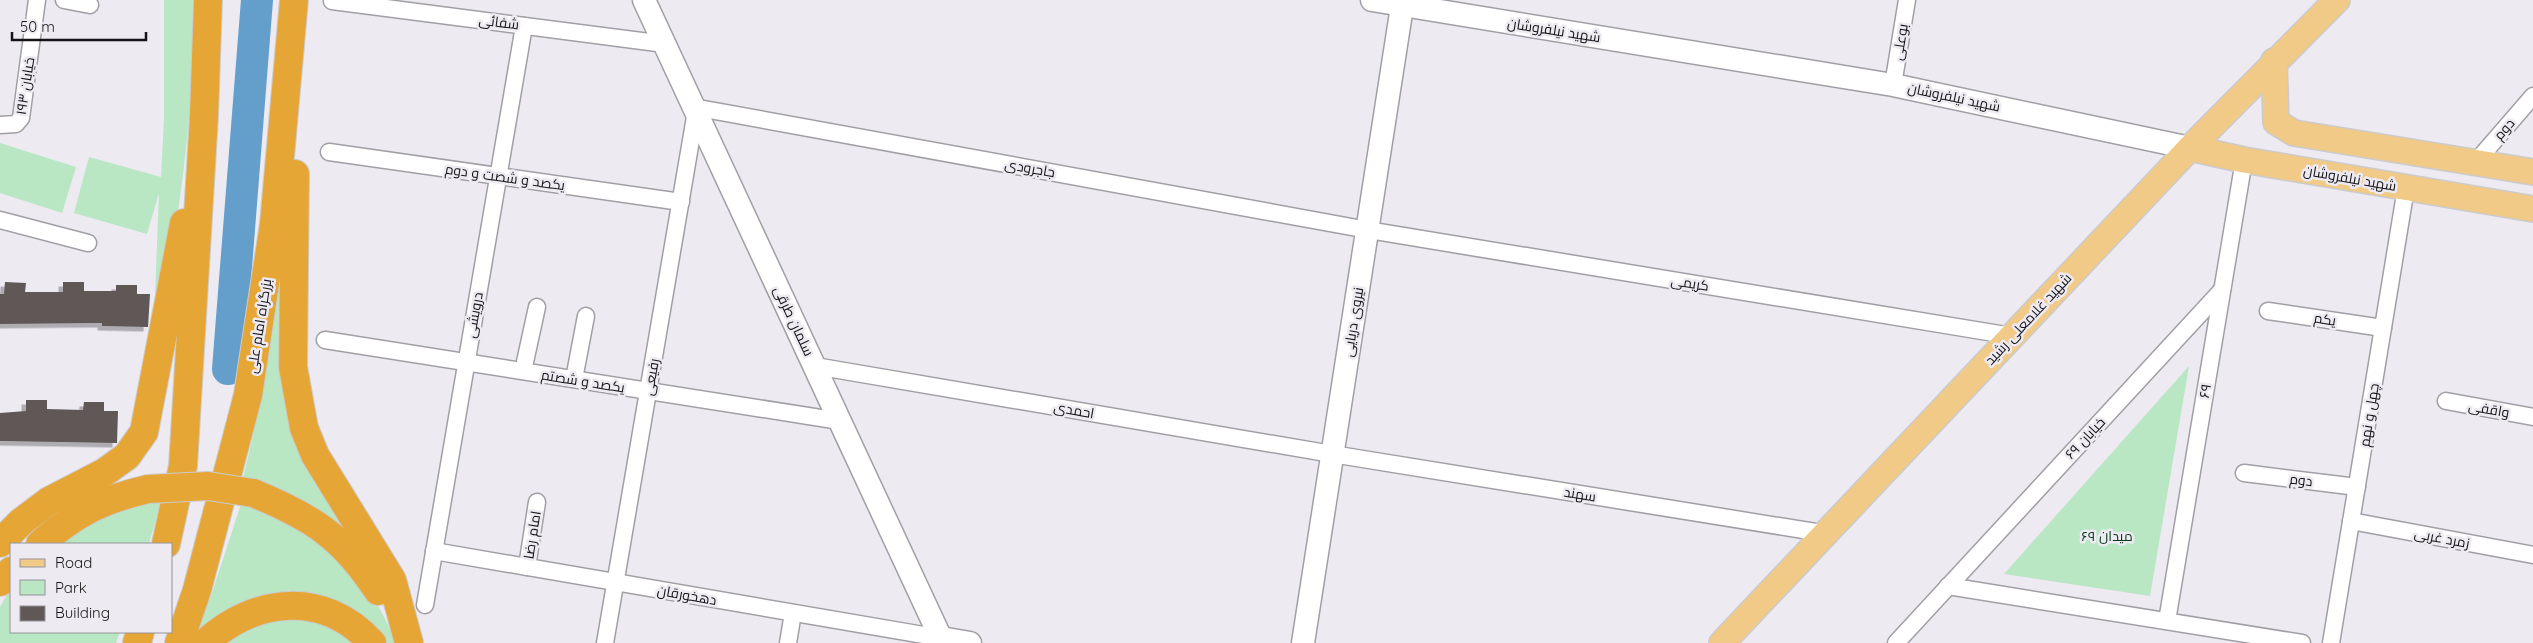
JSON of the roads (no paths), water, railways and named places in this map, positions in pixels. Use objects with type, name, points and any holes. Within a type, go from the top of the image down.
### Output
[{"type":"highway","points":[[166,543],[183,466],[204,116],[208,0]]},
{"type":"highway","name":"بزرگراه امام علی","points":[[179,643],[197,590],[248,395],[274,224],[294,0]]},
{"type":"highway","points":[[290,47],[295,177],[292,342],[297,400],[304,428],[315,455],[392,580],[407,639]]},
{"type":"highway","points":[[0,543],[21,522],[49,500],[104,472],[127,456],[144,432],[204,116]]},
{"type":"highway","points":[[41,543],[83,511],[112,498],[148,489],[208,486],[253,493],[301,514],[323,528],[342,544],[362,566],[407,639]]},
{"type":"highway","points":[[0,582],[10,572]]},
{"type":"highway","points":[[205,643],[224,627],[244,615],[268,607],[291,606],[316,609],[350,623],[372,643]]},
{"type":"main road","name":"سلمان طرقی","points":[[644,0],[942,641]]},
{"type":"main road","name":"شهید نیلفروشان","points":[[1372,0],[1402,2],[1893,84],[2244,160],[2533,209]]},
{"type":"main road","name":"شهید غلامعلی رشید","points":[[1722,643],[1828,534],[2190,148],[2274,61],[2337,0]]},
{"type":"main road","name":"نیروی دریایی","points":[[1303,643],[1402,2]]},
{"type":"main road","points":[[2274,61],[2276,122],[2294,133],[2533,172]]},
{"type":"main road","points":[[942,641],[970,643]]},
{"type":"street","name":"خیابان ۱۹۳","points":[[0,125],[16,124],[21,118],[37,0]]},
{"type":"street","points":[[64,0],[90,5]]},
{"type":"street","name":"بوعلی","points":[[1893,84],[1907,0]]},
{"type":"street","name":"شفائی","points":[[332,1],[665,44]]},
{"type":"street","name":"درویشی","points":[[425,605],[524,26]]},
{"type":"street","name":"دوم","points":[[2474,163],[2533,96]]},
{"type":"street","name":"جاجرودی","points":[[694,109],[1368,230]]},
{"type":"street","name":"رفیعی","points":[[605,643],[694,109]]},
{"type":"street","name":"یکصد و شصت و دوم","points":[[329,152],[680,202]]},
{"type":"street","name":"۶۹","points":[[2167,621],[2244,160]]},
{"type":"street","name":"چهل و نهم","points":[[2331,643],[2406,188]]},
{"type":"street","points":[[0,220],[88,243]]},
{"type":"street","name":"کریمی","points":[[1368,230],[2012,336]]},
{"type":"street","name":"خیابان ۶۹","points":[[1896,643],[2222,290]]},
{"type":"street","points":[[523,371],[537,307]]},
{"type":"street","name":"یکم","points":[[2268,311],[2383,328]]},
{"type":"street","points":[[574,379],[586,316]]},
{"type":"street","name":"یکصد و شصتم","points":[[326,340],[840,421]]},
{"type":"street","name":"احمدی","points":[[815,366],[1332,454]]},
{"type":"street","name":"واقفی","points":[[2446,401],[2533,417]]},
{"type":"street","name":"سهند","points":[[1332,454],[1828,534]]},
{"type":"street","name":"دوم","points":[[2244,473],[2357,487]]},
{"type":"street","name":"امام رضا","points":[[527,567],[537,502]]},
{"type":"street","name":"زمرد غربی","points":[[2351,521],[2533,555]]},
{"type":"street","name":"دهخورقان","points":[[434,551],[793,613],[942,641]]},
{"type":"street","points":[[1948,586],[2302,643]]},
{"type":"street","points":[[788,643],[793,613]]},
{"type":"waterway","points":[[228,369],[257,0]]},
{"type":"park label","name":"میدان ۶۹","points":[[2107,536]]}]
